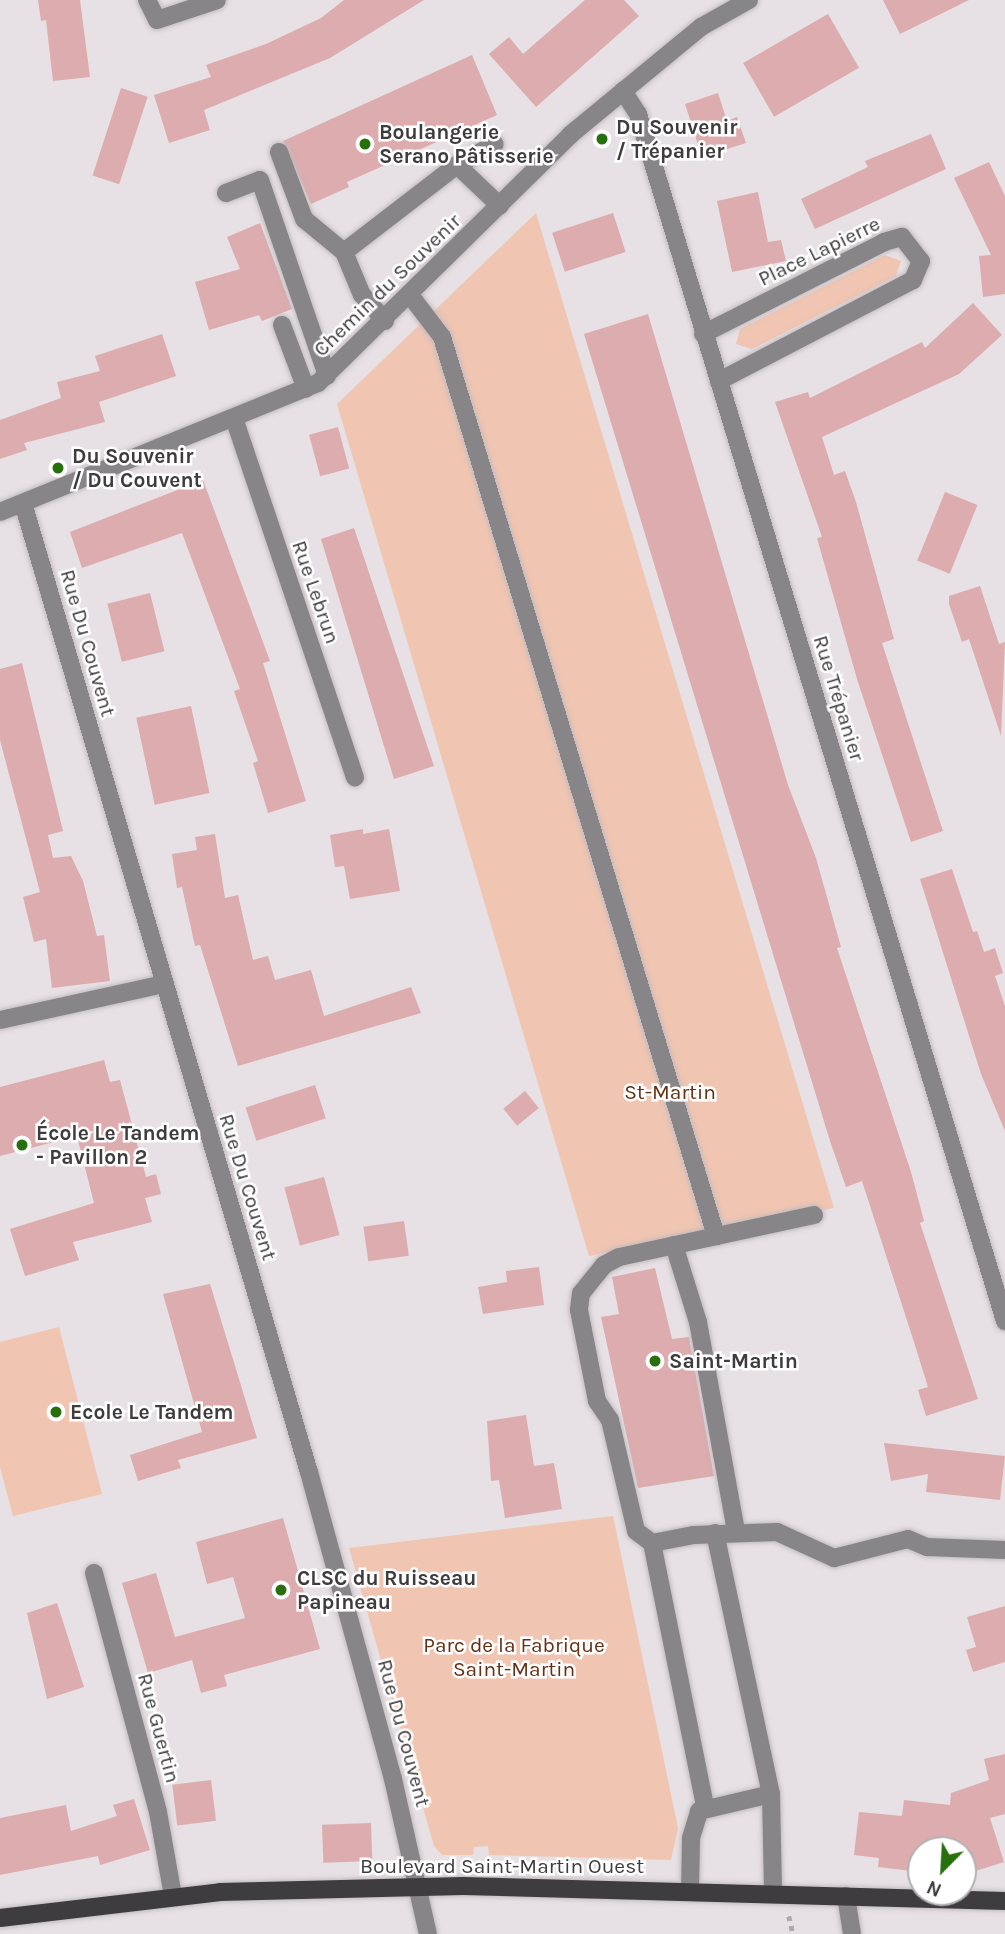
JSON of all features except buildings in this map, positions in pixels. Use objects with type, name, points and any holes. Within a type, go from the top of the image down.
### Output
[{"type":"main road","name":"Boulevard Saint-Martin Ouest","points":[[0,1918],[173,1896],[418,1887],[690,1891],[1005,1901]]},
{"type":"street","points":[[147,0],[157,20],[217,0]]},
{"type":"street","name":"Chemin du Souvenir","points":[[0,512],[235,421],[306,389],[327,376],[570,135],[717,7],[749,0]]},
{"type":"street","name":"Rue Trépanier","points":[[623,91],[638,114],[1005,1321]]},
{"type":"street","points":[[344,252],[457,165],[495,144]]},
{"type":"street","points":[[279,152],[304,219],[344,252],[362,295],[385,321]]},
{"type":"street","points":[[457,165],[499,206]]},
{"type":"street","points":[[226,193],[260,180],[327,376]]},
{"type":"street","name":"Place Lapierre","points":[[703,334],[884,243],[902,237],[921,261],[913,280],[719,381]]},
{"type":"street","points":[[410,295],[442,337],[716,1236]]},
{"type":"street","points":[[282,325],[306,389]]},
{"type":"street","name":"Rue Lebrun","points":[[235,421],[355,777]]},
{"type":"street","name":"Rue Du Couvent","points":[[23,503],[309,1472],[428,1934]]},
{"type":"street","points":[[0,1020],[164,984]]},
{"type":"street","points":[[814,1215],[674,1245],[604,1265],[579,1303],[597,1401],[610,1420],[634,1525],[640,1537],[652,1543],[715,1533],[785,1534],[834,1558],[908,1539],[927,1547],[1005,1550]]},
{"type":"street","points":[[674,1245],[698,1322],[736,1532]]},
{"type":"street","points":[[715,1533],[771,1794],[773,1893]]},
{"type":"street","points":[[652,1543],[705,1806],[691,1838],[690,1891]]},
{"type":"street","name":"Rue Guertin","points":[[94,1573],[158,1812],[173,1896]]},
{"type":"street","points":[[705,1806],[771,1794]]},
{"type":"street","points":[[846,1896],[852,1934]]},
{"type":"path","points":[[789,1915],[793,1934]]},
{"type":"green space","name":"St-Martin","points":[[536,213],[834,1208],[589,1256],[337,404]]},
{"type":"green space","points":[[885,255],[901,261],[896,276],[752,349],[736,344],[740,329]]},
{"type":"green space","points":[[59,1327],[102,1494],[13,1516],[0,1467],[0,1342]]},
{"type":"green space","name":"Parc de la Fabrique Saint-Martin","points":[[613,1516],[678,1828],[671,1860],[489,1855],[488,1846],[474,1847],[473,1855],[442,1855],[434,1846],[349,1548]]},
{"type":"place","name":"Du Souvenir / Trépanier","points":[[602,139]]},
{"type":"place","name":"Boulangerie Serano Pâtisserie","points":[[365,144]]},
{"type":"place","name":"Du Souvenir / Du Couvent","points":[[58,468]]},
{"type":"place","name":"École Le Tandem - Pavillon 2","points":[[22,1145]]},
{"type":"place","name":"Saint-Martin","points":[[655,1361]]},
{"type":"place","name":"Ecole Le Tandem","points":[[56,1412]]},
{"type":"place","name":"CLSC du Ruisseau Papineau","points":[[281,1590]]}]
